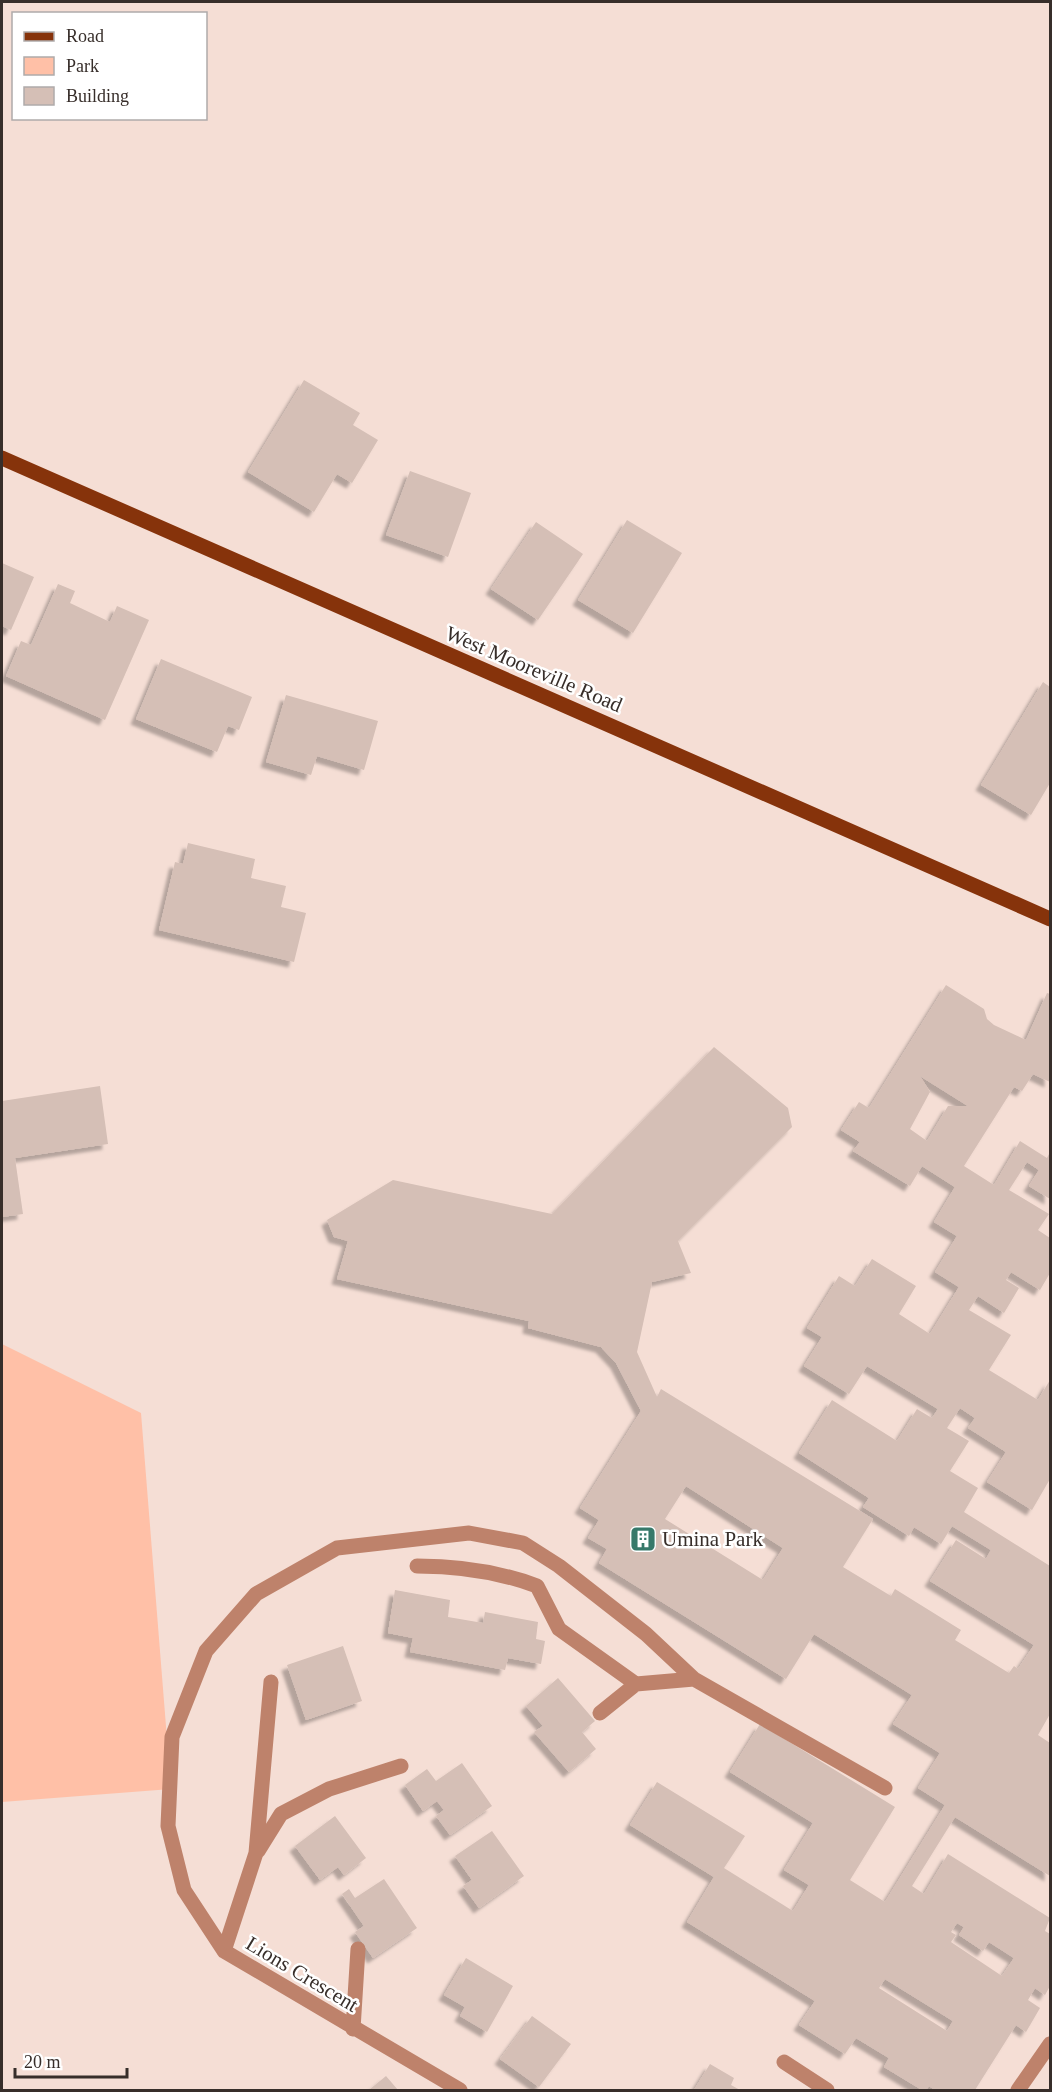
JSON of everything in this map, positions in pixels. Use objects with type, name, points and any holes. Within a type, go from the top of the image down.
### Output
[{"type":"main road","name":"West Mooreville Road","points":[[2,458],[1050,919]]},
{"type":"lane","name":"Lions Crescent","points":[[460,2091],[224,1951],[184,1890],[168,1826],[172,1737],[206,1651],[256,1594],[337,1548],[469,1533],[523,1543],[559,1566],[646,1634],[694,1679],[885,1788]]},
{"type":"lane","points":[[417,1566],[450,1566],[502,1573],[537,1586],[559,1629],[636,1684]]},
{"type":"lane","points":[[600,1713],[636,1684],[694,1679]]},
{"type":"lane","points":[[224,1951],[256,1853],[272,1682]]},
{"type":"lane","points":[[256,1853],[281,1814],[329,1789],[401,1766]]},
{"type":"lane","points":[[353,2029],[358,1949]]},
{"type":"lane","points":[[1018,2091],[1050,2044]]},
{"type":"lane","points":[[784,2062],[827,2091]]},
{"type":"green space","points":[[2,1344],[141,1413],[171,1789],[2,1802]]},
{"type":"building","points":[[304,380],[360,413],[353,425],[378,440],[352,483],[337,474],[314,512],[248,472]]},
{"type":"building","points":[[410,471],[471,493],[448,557],[386,535]]},
{"type":"building","points":[[627,520],[682,553],[633,633],[578,600]]},
{"type":"building","points":[[536,522],[583,554],[538,620],[491,589]]},
{"type":"building","points":[[2,563],[34,577],[11,630],[2,626]]},
{"type":"building","points":[[58,584],[75,591],[70,603],[110,622],[117,606],[149,620],[105,720],[6,676],[21,641],[31,645]]},
{"type":"building","points":[[161,659],[252,697],[239,730],[228,726],[217,752],[136,719]]},
{"type":"building","points":[[1043,682],[1050,687],[1050,783],[1031,815],[981,785]]},
{"type":"building","points":[[286,695],[378,721],[364,770],[317,756],[311,775],[266,762]]},
{"type":"building","points":[[188,843],[255,859],[251,878],[286,886],[281,907],[306,913],[294,962],[159,930],[175,862],[183,864]]},
{"type":"building","name":"Umina Park","points":[[946,985],[984,1009],[987,1019],[994,1025],[1026,1040],[1047,993],[1050,994],[1050,1082],[1033,1074],[1022,1091],[1014,1087],[964,1166],[994,1185],[1020,1141],[1047,1158],[1050,1152],[1050,1199],[1029,1186],[1039,1170],[1027,1162],[1009,1190],[1049,1214],[1038,1230],[1050,1238],[1050,1273],[1040,1290],[1011,1272],[1006,1280],[1019,1288],[1004,1313],[978,1296],[969,1310],[1011,1335],[989,1370],[1038,1400],[1050,1380],[1050,1479],[1032,1510],[987,1482],[1006,1452],[968,1428],[975,1418],[960,1408],[947,1428],[969,1441],[950,1471],[978,1488],[964,1512],[1050,1566],[1050,1714],[1038,1735],[1050,1743],[1050,1876],[955,1817],[912,1886],[924,1894],[948,1854],[1050,1918],[1045,1931],[1050,1934],[1050,1986],[1045,1995],[1035,1988],[1028,2000],[1040,2008],[1026,2032],[1016,2025],[975,2090],[935,2090],[929,2086],[926,2090],[922,2090],[884,2067],[889,2058],[856,2038],[845,2054],[799,2025],[815,2001],[687,1922],[714,1877],[630,1825],[657,1782],[745,1836],[724,1868],[793,1911],[809,1885],[784,1870],[813,1823],[730,1772],[760,1724],[895,1807],[850,1880],[885,1902],[945,1805],[918,1788],[940,1753],[893,1724],[912,1695],[814,1634],[786,1679],[599,1563],[607,1549],[588,1538],[599,1520],[580,1508],[641,1411],[616,1363],[601,1347],[528,1328],[529,1321],[337,1279],[348,1241],[334,1237],[327,1220],[393,1180],[552,1214],[714,1047],[788,1108],[792,1127],[678,1241],[691,1273],[652,1282],[637,1352],[657,1397],[661,1389],[873,1519],[843,1567],[891,1596],[895,1589],[961,1630],[955,1640],[1009,1673],[1014,1666],[1018,1669],[1034,1645],[930,1581],[956,1540],[986,1559],[991,1550],[952,1526],[941,1544],[914,1527],[909,1536],[863,1507],[869,1498],[799,1453],[832,1400],[897,1441],[917,1409],[932,1418],[938,1409],[867,1366],[849,1394],[804,1366],[822,1337],[807,1328],[839,1276],[855,1286],[872,1259],[916,1286],[899,1314],[930,1334],[959,1287],[935,1272],[957,1236],[934,1222],[955,1187],[922,1166],[910,1186],[853,1151],[860,1142],[841,1130],[859,1102],[869,1108]],"holes":[[[920,1076],[968,1106],[948,1106],[927,1141],[910,1129],[930,1092]],[[686,1486],[783,1548],[763,1580],[665,1519]],[[957,1923],[964,1927],[959,1935],[983,1951],[989,1942],[1014,1958],[1002,1976],[951,1942],[956,1935],[951,1932]],[[885,1979],[953,2021],[947,2031],[879,1988]]]},
{"type":"building","points":[[100,1086],[108,1144],[15,1158],[23,1214],[2,1217],[2,1101]]},
{"type":"building","points":[[395,1590],[450,1600],[448,1617],[483,1623],[485,1612],[538,1622],[536,1639],[545,1641],[541,1664],[508,1658],[505,1670],[410,1652],[413,1638],[388,1633]]},
{"type":"building","points":[[343,1646],[362,1701],[306,1720],[287,1665]]},
{"type":"building","points":[[558,1678],[595,1721],[582,1732],[596,1749],[569,1772],[534,1732],[543,1726],[526,1706]]},
{"type":"building","points":[[462,1763],[492,1806],[450,1835],[436,1816],[444,1810],[437,1801],[423,1811],[405,1785],[427,1769],[436,1781]]},
{"type":"building","points":[[335,1816],[366,1858],[344,1875],[338,1867],[320,1880],[295,1846]]},
{"type":"building","points":[[492,1831],[524,1876],[479,1908],[463,1886],[472,1880],[455,1856]]},
{"type":"building","points":[[384,1879],[417,1928],[373,1958],[355,1932],[364,1926],[342,1894],[349,1889],[355,1898]]},
{"type":"building","points":[[466,1958],[513,1986],[487,2032],[460,2016],[465,2007],[444,1995]]},
{"type":"building","points":[[532,2016],[571,2044],[539,2087],[500,2059]]},
{"type":"building","points":[[710,2064],[734,2078],[731,2085],[740,2090],[694,2090]]},
{"type":"building","points":[[386,2076],[398,2090],[369,2090]]},
{"type":"place","name":"Umina Park","points":[[643,1539]]}]
